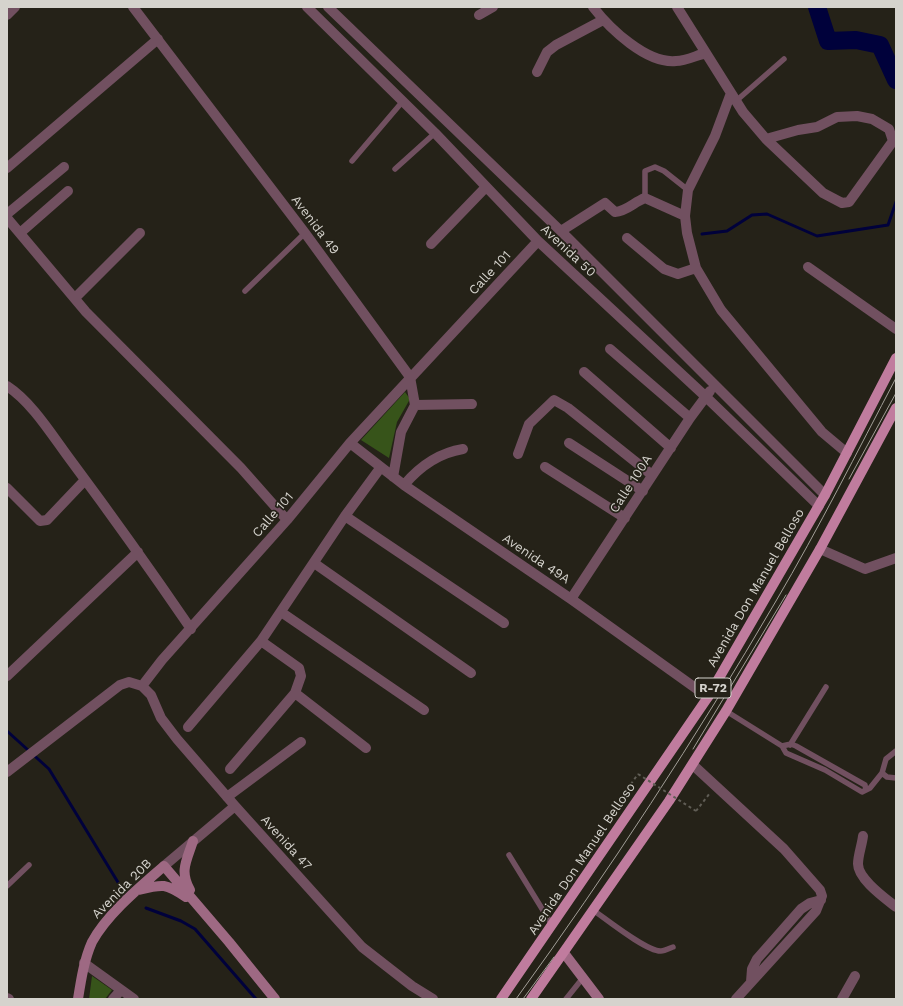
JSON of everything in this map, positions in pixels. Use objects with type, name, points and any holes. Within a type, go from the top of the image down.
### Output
[{"type":"main road","name":"Avenida Don Manuel Belloso","points":[[501,999],[708,697],[819,506],[896,358]]},
{"type":"main road","name":"R-72","points":[[532,999],[693,765],[820,549],[896,408]]},
{"type":"street","points":[[7,14],[15,7]]},
{"type":"street","name":"Avenida 49","points":[[133,7],[305,233],[410,377],[415,405]]},
{"type":"street","name":"Avenida 50","points":[[307,7],[435,133],[538,241],[705,396],[819,506]]},
{"type":"street","name":"Avenida 50","points":[[328,7],[561,232],[825,495]]},
{"type":"street","points":[[479,15],[494,7]]},
{"type":"street","points":[[593,7],[603,20],[650,57],[676,62],[706,53]]},
{"type":"street","points":[[677,7],[743,112],[766,139],[823,194],[842,203],[849,202],[893,141],[889,129],[872,119],[857,116],[837,117],[817,127],[798,130],[766,139]]},
{"type":"street","points":[[537,72],[547,52],[556,45],[603,20]]},
{"type":"street","points":[[7,168],[158,39]]},
{"type":"street","points":[[733,97],[688,190],[685,216],[687,233],[696,268],[722,310],[822,432],[847,453]]},
{"type":"street","points":[[7,214],[64,166]]},
{"type":"street","points":[[431,244],[486,187]]},
{"type":"street","points":[[20,233],[68,190]]},
{"type":"street","points":[[561,232],[605,202],[615,212],[619,212],[624,211],[645,198],[685,216]]},
{"type":"street","points":[[7,218],[86,312],[241,468],[287,520]]},
{"type":"street","points":[[74,298],[140,233]]},
{"type":"street","points":[[627,238],[664,269],[678,274],[696,268]]},
{"type":"street","name":"Calle 101","points":[[142,686],[153,671],[287,520],[350,443],[538,241]]},
{"type":"street","points":[[808,267],[896,329]]},
{"type":"street","points":[[610,349],[690,418]]},
{"type":"street","points":[[584,372],[671,448]]},
{"type":"street","points":[[7,386],[23,398],[138,552],[191,629]]},
{"type":"street","name":"Calle 100A","points":[[571,599],[690,418],[705,396],[716,386]]},
{"type":"street","points":[[518,454],[529,424],[554,400],[568,408],[652,475]]},
{"type":"street","points":[[393,477],[401,432],[415,405],[472,404]]},
{"type":"street","name":"Avenida 49A","points":[[350,443],[404,485],[571,599],[708,697]]},
{"type":"street","points":[[569,443],[643,491]]},
{"type":"street","points":[[404,485],[422,466],[448,452],[463,449]]},
{"type":"street","points":[[188,727],[260,640],[281,612],[345,516],[381,467]]},
{"type":"street","points":[[545,467],[625,518]]},
{"type":"street","points":[[7,488],[40,521],[43,522],[85,480]]},
{"type":"street","points":[[345,516],[504,623]]},
{"type":"street","points":[[820,549],[865,569],[896,558]]},
{"type":"street","points":[[7,676],[138,552]]},
{"type":"street","points":[[314,563],[471,673]]},
{"type":"street","points":[[281,612],[424,710]]},
{"type":"street","points":[[230,769],[294,692],[301,676],[299,668],[260,640]]},
{"type":"street","points":[[7,772],[120,685],[129,682],[142,686]]},
{"type":"street","name":"Avenida 47","points":[[142,686],[151,695],[161,718],[227,797],[362,947],[412,986],[433,999]]},
{"type":"street","points":[[294,692],[366,748]]},
{"type":"street","points":[[227,797],[301,742]]},
{"type":"street","points":[[693,765],[784,849],[820,890],[821,900],[816,911],[736,999]]},
{"type":"street","points":[[235,806],[164,866],[229,942],[274,999]]},
{"type":"street","points":[[863,836],[858,864],[860,872],[867,881],[896,907]]},
{"type":"street","points":[[192,899],[192,895],[184,880],[184,869],[193,841]]},
{"type":"street","name":"Avenida 20B","points":[[78,999],[84,963],[92,942],[104,924],[136,891],[164,866]]},
{"type":"street","points":[[136,891],[152,887],[170,886],[192,899]]},
{"type":"street","points":[[564,953],[582,979],[599,999]]},
{"type":"street","points":[[84,963],[134,999]]},
{"type":"street","points":[[842,999],[855,976]]},
{"type":"street","points":[[113,999],[121,990]]},
{"type":"lane","points":[[733,97],[784,58]]},
{"type":"lane","points":[[352,161],[403,101]]},
{"type":"lane","points":[[395,169],[435,133]]},
{"type":"lane","points":[[645,198],[645,171],[654,167],[664,172],[688,190]]},
{"type":"lane","points":[[245,291],[305,233]]},
{"type":"lane","points":[[786,753],[826,687]]},
{"type":"lane","points":[[726,711],[782,746],[786,753],[825,770],[862,792],[866,790],[882,773],[886,759],[896,751]]},
{"type":"lane","points":[[782,746],[791,744],[865,785],[866,790]]},
{"type":"lane","points":[[825,770],[828,764]]},
{"type":"lane","points":[[882,773],[887,777],[896,778]]},
{"type":"lane","points":[[508,855],[552,926]]},
{"type":"lane","points":[[7,886],[29,865]]},
{"type":"lane","points":[[593,910],[653,950],[661,951],[673,947]]},
{"type":"lane","points":[[568,998],[582,979]]},
{"type":"path","points":[[624,794],[638,774],[696,811],[715,785]]},
{"type":"green space","points":[[405,392],[410,399],[397,422],[389,458],[361,440]]},
{"type":"green space","points":[[92,976],[112,990],[105,999],[89,999]]},
{"type":"waterway","points":[[817,7],[828,41],[856,40],[880,45],[896,80]]},
{"type":"waterway","points":[[702,234],[727,231],[752,215],[767,214],[817,236],[888,225],[896,202]]},
{"type":"waterway","points":[[7,731],[49,769],[119,884]]},
{"type":"waterway","points":[[146,908],[181,921],[195,929],[256,999]]},
{"type":"tram line","points":[[516,999],[551,951],[618,853],[715,703],[807,546],[896,378]]},
{"type":"tram line","points":[[849,479],[896,393]]},
{"type":"tram line","points":[[693,749],[786,595]]},
{"type":"tram line","points":[[523,999],[554,957]]}]
